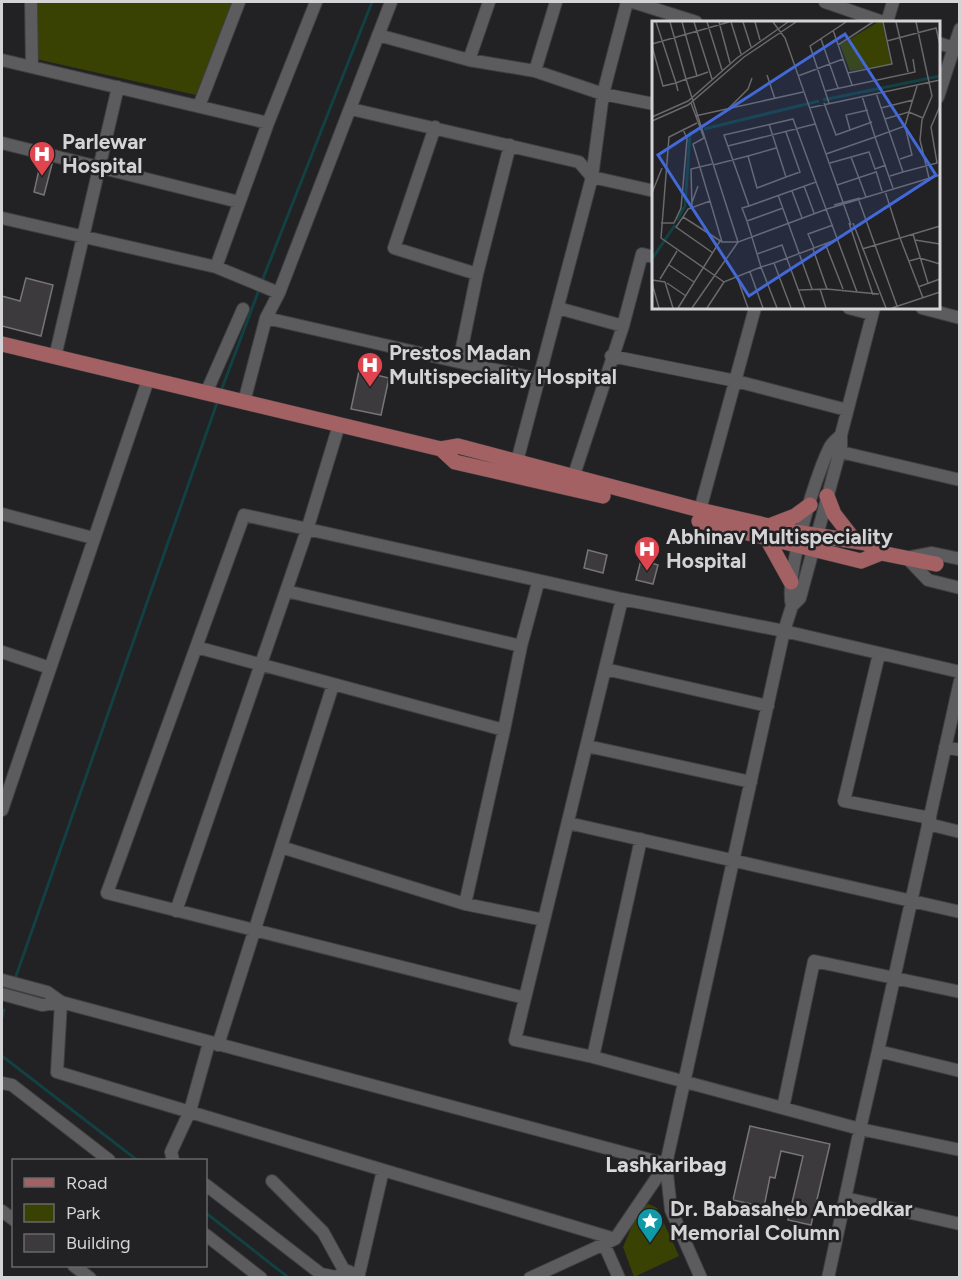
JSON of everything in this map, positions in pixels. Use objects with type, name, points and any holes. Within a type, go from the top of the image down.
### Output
[{"type":"main road","points":[[2,344],[441,449],[458,446],[515,470],[807,540],[861,561],[881,553]]},
{"type":"main road","points":[[515,470],[573,478],[700,510],[768,532],[791,582]]},
{"type":"main road","points":[[827,496],[834,514],[855,541]]},
{"type":"main road","points":[[768,532],[810,505]]},
{"type":"main road","points":[[807,540],[866,543],[881,553],[936,564]]},
{"type":"street","points":[[31,2],[32,67]]},
{"type":"street","points":[[199,106],[239,2]]},
{"type":"street","points":[[216,267],[268,123],[316,2]]},
{"type":"street","points":[[237,401],[276,292],[351,109],[391,2]]},
{"type":"street","points":[[469,60],[489,2]]},
{"type":"street","points":[[535,71],[556,2]]},
{"type":"street","points":[[515,470],[592,177],[603,94],[627,2]]},
{"type":"street","points":[[633,2],[693,21]]},
{"type":"street","points":[[825,2],[882,21]]},
{"type":"street","points":[[885,21],[893,2]]},
{"type":"street","points":[[940,94],[960,29]]},
{"type":"street","points":[[378,35],[469,60],[535,71],[603,94],[652,104]]},
{"type":"street","points":[[940,43],[954,48]]},
{"type":"street","points":[[2,60],[268,123]]},
{"type":"street","points":[[55,357],[118,87]]},
{"type":"street","points":[[351,109],[579,162],[592,177],[652,191]]},
{"type":"street","points":[[435,128],[394,248],[477,274]]},
{"type":"street","points":[[2,142],[239,202]]},
{"type":"street","points":[[459,362],[477,274],[510,145]]},
{"type":"street","points":[[2,218],[81,238],[216,267],[276,292]]},
{"type":"street","points":[[573,478],[611,356],[623,326],[642,254],[652,256]]},
{"type":"street","points":[[558,308],[623,326]]},
{"type":"street","points":[[207,393],[243,309]]},
{"type":"street","points":[[700,510],[755,309]]},
{"type":"street","points":[[701,1278],[671,1210],[666,1164],[784,631],[792,606],[800,597],[810,505],[841,435],[873,311],[857,309]]},
{"type":"street","points":[[926,309],[960,318]]},
{"type":"street","points":[[266,318],[539,379]]},
{"type":"street","points":[[611,356],[736,381],[847,410]]},
{"type":"street","points":[[2,810],[148,380]]},
{"type":"street","points":[[176,911],[307,530],[339,425]]},
{"type":"street","points":[[834,451],[960,480]]},
{"type":"street","points":[[792,606],[789,594],[791,582],[827,496],[834,451]]},
{"type":"street","points":[[2,514],[93,538]]},
{"type":"street","points":[[525,998],[107,893],[243,515],[538,583],[784,631],[960,672]]},
{"type":"street","points":[[907,558],[932,554],[960,559]]},
{"type":"street","points":[[907,558],[928,580],[960,588]]},
{"type":"street","points":[[465,904],[521,646],[538,583]]},
{"type":"street","points":[[286,591],[521,646]]},
{"type":"street","points":[[622,599],[515,1040],[684,1080],[860,1129],[960,1150]]},
{"type":"street","points":[[196,647],[504,730]]},
{"type":"street","points":[[2,652],[50,668]]},
{"type":"street","points":[[879,654],[844,801],[929,821],[960,832]]},
{"type":"street","points":[[605,669],[768,706]]},
{"type":"street","points":[[829,1277],[960,681]]},
{"type":"street","points":[[173,1159],[171,1152],[190,1111],[254,930],[333,685]]},
{"type":"street","points":[[587,746],[751,782]]},
{"type":"street","points":[[945,747],[960,750]]},
{"type":"street","points":[[568,823],[960,912]]},
{"type":"street","points":[[593,1057],[641,840]]},
{"type":"street","points":[[281,847],[465,904],[544,920]]},
{"type":"street","points":[[783,1108],[814,961],[960,992]]},
{"type":"street","points":[[2,980],[47,992],[61,1002],[666,1164]]},
{"type":"street","points":[[2,994],[42,1005],[61,1002]]},
{"type":"street","points":[[61,1002],[57,1072],[610,1241]]},
{"type":"street","points":[[879,1051],[960,1071]]},
{"type":"street","points":[[2,1083],[12,1085],[106,1159]]},
{"type":"street","points":[[530,1278],[610,1241],[666,1164]]},
{"type":"street","points":[[272,1181],[323,1232],[345,1272],[358,1277],[383,1170]]},
{"type":"street","points":[[207,1186],[321,1274],[336,1277],[345,1272]]},
{"type":"street","points":[[845,1198],[960,1224]]},
{"type":"street","points":[[207,1236],[261,1278]]},
{"type":"street","points":[[610,1241],[619,1278]]},
{"type":"street","points":[[75,1267],[90,1278]]},
{"type":"green space","points":[[38,2],[234,2],[196,95],[36,59]]},
{"type":"green space","points":[[649,1204],[657,1208],[679,1256],[634,1277],[623,1247],[640,1207]]},
{"type":"building","points":[[41,161],[52,164],[44,195],[34,192]]},
{"type":"building","points":[[26,278],[53,285],[41,336],[2,326],[2,296],[20,301]]},
{"type":"building","points":[[359,371],[389,378],[381,415],[351,409]]},
{"type":"building","points":[[588,550],[607,555],[603,573],[584,568]]},
{"type":"building","points":[[641,560],[658,565],[653,584],[636,580]]},
{"type":"building","points":[[750,1126],[830,1144],[811,1225],[788,1220],[803,1156],[781,1151],[775,1178],[770,1177],[764,1207],[733,1200]]},
{"type":"waterway","points":[[262,281],[372,2]]},
{"type":"waterway","points":[[221,391],[260,287]]},
{"type":"waterway","points":[[15,979],[218,400]]},
{"type":"waterway","points":[[2,1018],[4,1010]]},
{"type":"waterway","points":[[2,1056],[136,1159]]},
{"type":"waterway","points":[[207,1214],[289,1278]]},
{"type":"place","name":"Parlewar Hospital","points":[[42,177]]},
{"type":"place","name":"Prestos Madan Multispeciality Hospital","points":[[370,388]]},
{"type":"place","name":"Abhinav Multispeciality Hospital","points":[[647,572]]},
{"type":"place","name":"Dr. Babasaheb Ambedkar Memorial Column","points":[[650,1244]]},
{"type":"district","name":"Lashkaribag","points":[[666,1164]]}]
